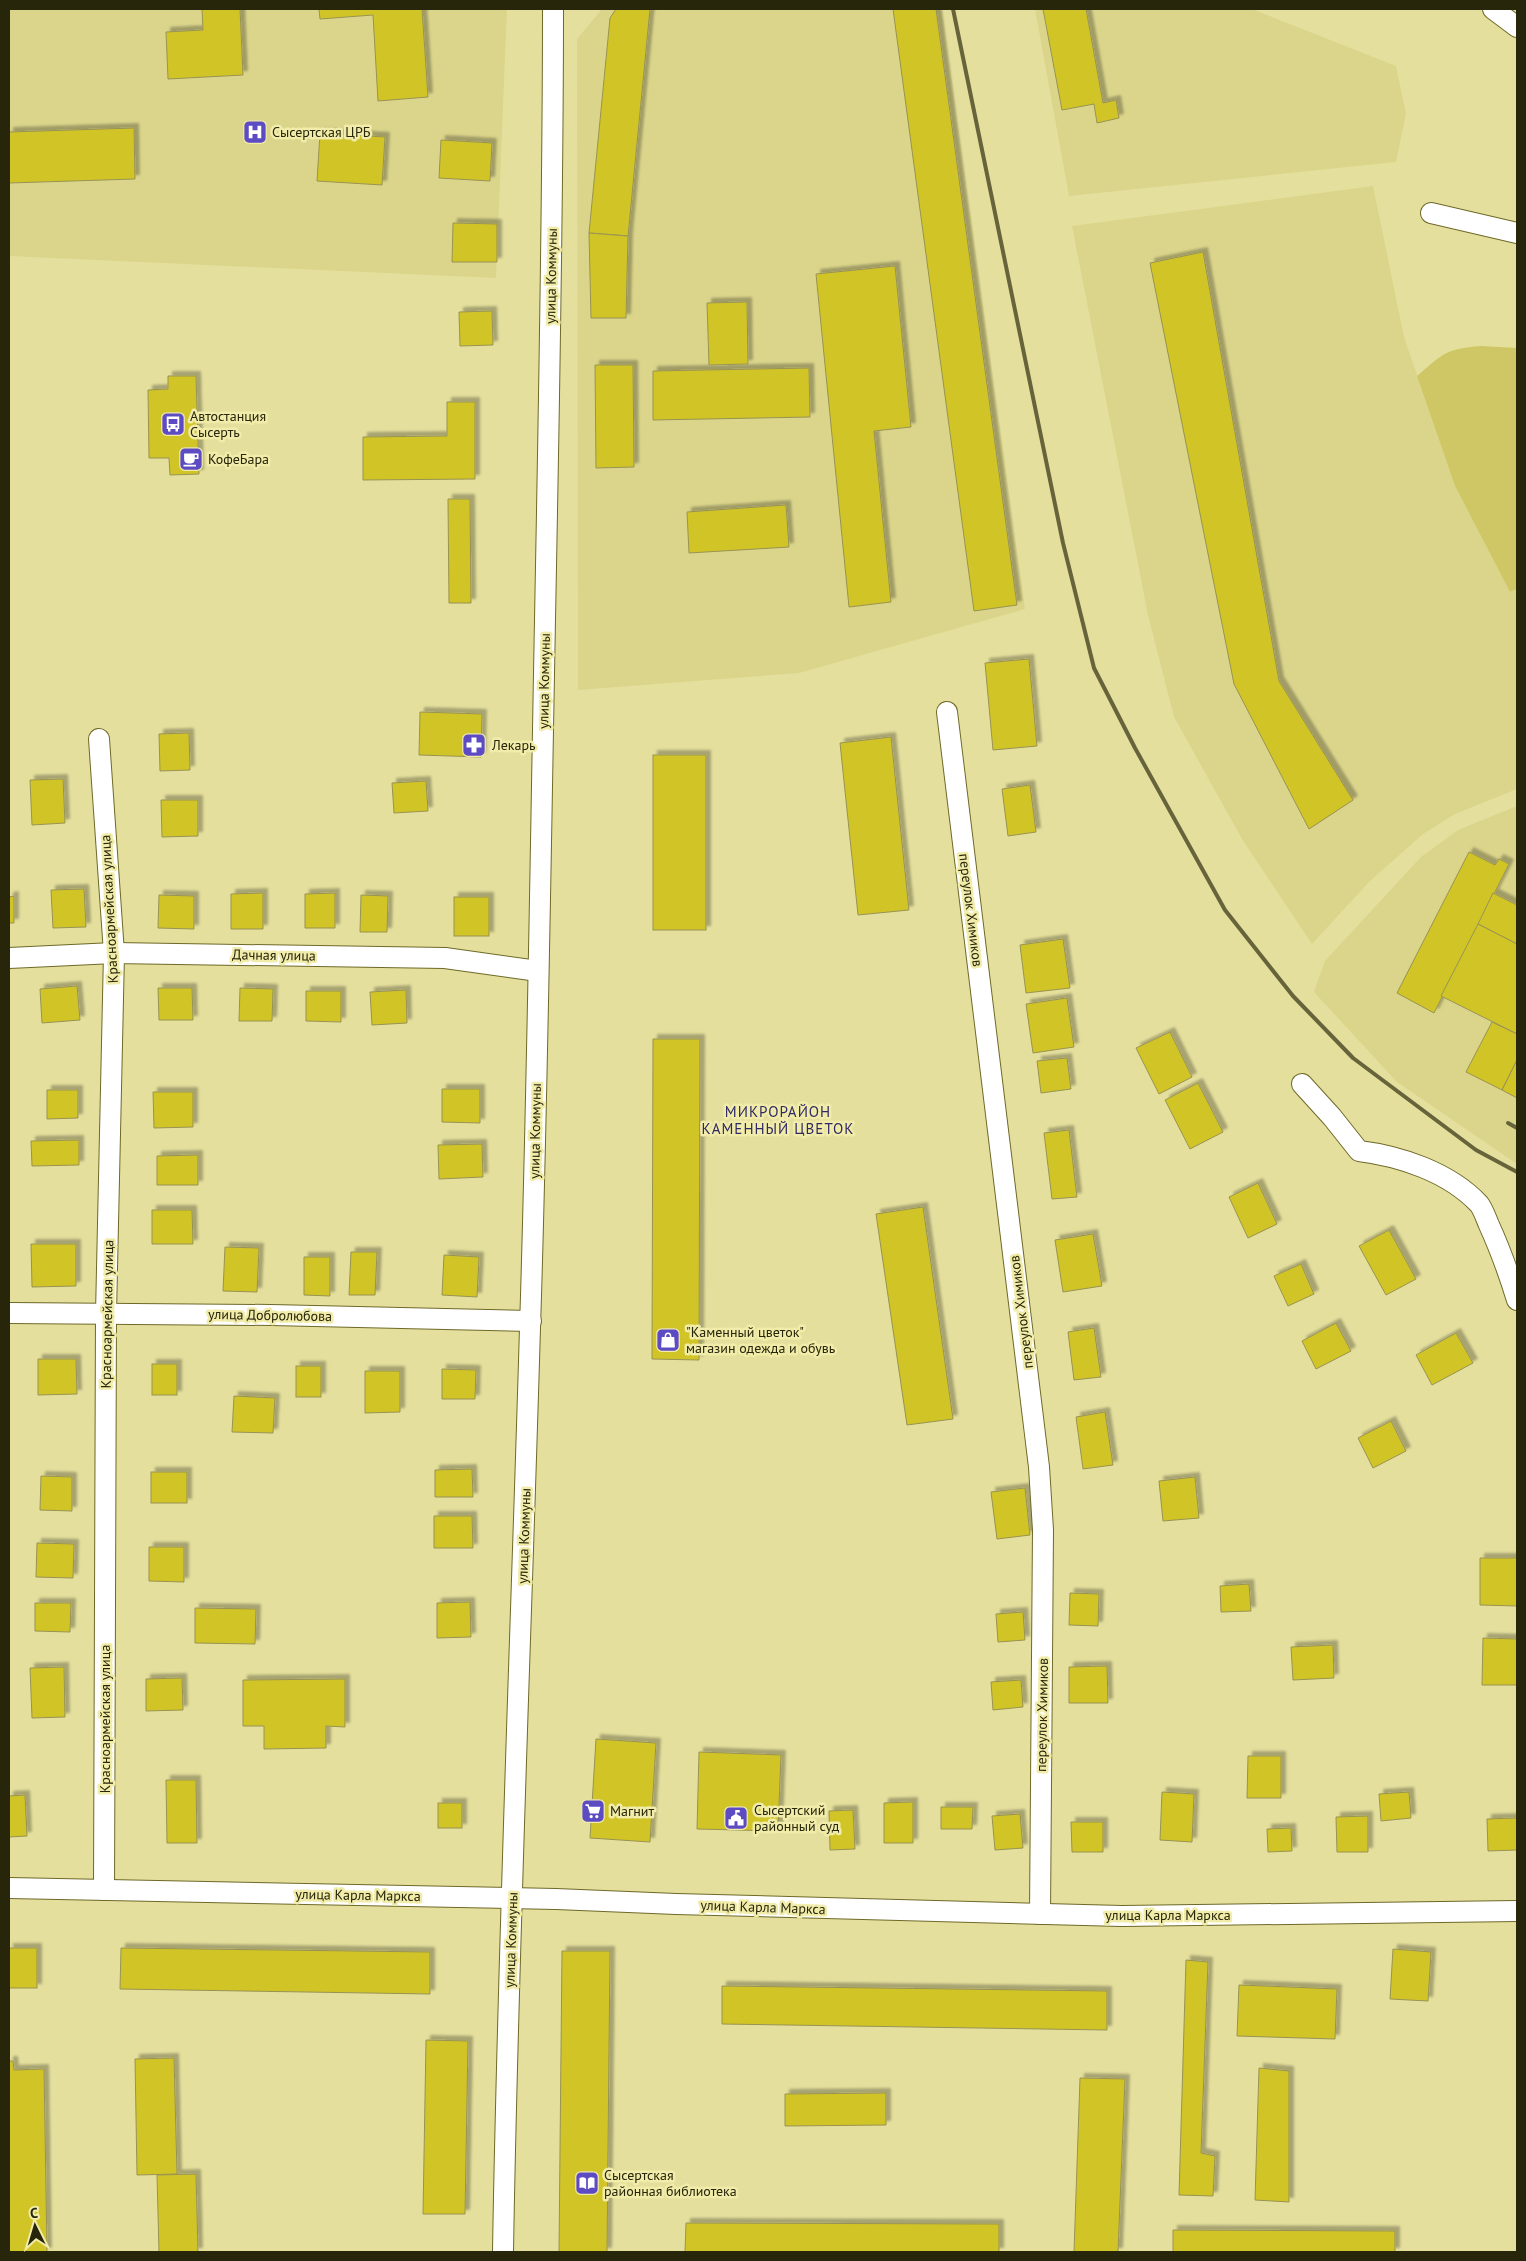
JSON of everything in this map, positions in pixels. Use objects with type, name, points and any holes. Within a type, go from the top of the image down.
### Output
[{"type":"street","name":"улица Коммуны","points":[[503,2252],[507,2030],[513,1899],[530,1321],[538,971],[551,308],[553,9]]},
{"type":"street","points":[[1493,9],[1517,27]]},
{"type":"street","points":[[1432,213],[1517,234]]},
{"type":"street","name":"переулок Химиков","points":[[947,712],[1039,1467],[1042,1530],[1040,1914]]},
{"type":"street","name":"Красноармейская улица","points":[[99,739],[114,953],[106,1314],[104,1890]]},
{"type":"street","name":"Дачная улица","points":[[9,958],[114,953],[445,958],[538,971]]},
{"type":"street","points":[[1302,1084],[1332,1117],[1358,1151],[1385,1154],[1422,1168],[1449,1180],[1480,1205],[1500,1248],[1517,1300]]},
{"type":"street","name":"улица Добролюбова","points":[[9,1313],[272,1314],[530,1321]]},
{"type":"street","name":"улица Карла Маркса","points":[[9,1888],[513,1899],[1122,1916],[1517,1911]]},
{"type":"shaded area","name":"Сысертская ЦРБ","points":[[9,9],[507,9],[496,278],[9,256]]},
{"type":"shaded area","points":[[602,9],[942,9],[1025,609],[799,673],[578,690],[577,39]]},
{"type":"shaded area","points":[[1035,9],[1252,9],[1396,66],[1406,114],[1396,162],[1069,196]]},
{"type":"shaded area","points":[[1373,186],[1404,337],[1455,486],[1510,592],[1517,589],[1517,789],[1455,814],[1423,834],[1369,882],[1312,944],[1242,839],[1174,717],[1148,615],[1072,226]]},
{"type":"shaded area","points":[[1481,346],[1517,348],[1517,589],[1510,592],[1455,486],[1417,376],[1440,357],[1452,351]]},
{"type":"shaded area","points":[[1517,806],[1517,1164],[1397,1082],[1314,992],[1325,961],[1421,857],[1458,830]]},
{"type":"building","points":[[202,9],[240,9],[243,75],[168,79],[166,32],[203,30]]},
{"type":"building","points":[[319,9],[422,9],[428,97],[378,101],[373,15],[320,19]]},
{"type":"building","points":[[616,9],[650,9],[628,236],[589,233],[610,18]]},
{"type":"building","points":[[893,9],[936,9],[1017,605],[974,611]]},
{"type":"building","points":[[1043,9],[1086,9],[1103,103],[1116,100],[1119,118],[1097,123],[1094,104],[1062,110]]},
{"type":"building","points":[[134,128],[135,179],[9,183],[9,132]]},
{"type":"building","points":[[320,133],[385,137],[382,185],[317,181]]},
{"type":"building","points":[[441,140],[492,143],[490,181],[439,178]]},
{"type":"building","points":[[453,223],[497,224],[497,262],[452,262]]},
{"type":"building","points":[[589,233],[628,236],[626,318],[591,318]]},
{"type":"building","points":[[1203,252],[1279,681],[1353,800],[1309,829],[1234,684],[1150,263]]},
{"type":"building","points":[[895,266],[911,427],[874,431],[891,602],[849,607],[816,274]]},
{"type":"building","points":[[747,302],[748,364],[709,365],[707,303]]},
{"type":"building","points":[[492,311],[493,345],[460,346],[459,312]]},
{"type":"building","points":[[595,365],[633,365],[634,467],[596,468]]},
{"type":"building","points":[[809,368],[810,417],[653,420],[653,371]]},
{"type":"building","name":"Автостанция Сысерть","points":[[168,376],[196,376],[199,474],[170,475],[169,458],[149,458],[148,390],[168,389]]},
{"type":"building","points":[[447,402],[475,402],[475,479],[363,480],[363,437],[447,436]]},
{"type":"building","points":[[448,499],[470,499],[471,603],[449,603]]},
{"type":"building","points":[[786,505],[789,547],[689,553],[687,512]]},
{"type":"building","points":[[1029,659],[1037,746],[993,750],[985,663]]},
{"type":"building","points":[[420,712],[482,714],[481,757],[419,755]]},
{"type":"building","points":[[189,733],[190,770],[160,771],[159,734]]},
{"type":"building","points":[[891,737],[909,910],[858,915],[840,743]]},
{"type":"building","points":[[653,755],[706,755],[706,930],[653,930]]},
{"type":"building","points":[[63,779],[65,823],[32,825],[30,780]]},
{"type":"building","points":[[426,781],[428,811],[394,813],[392,783]]},
{"type":"building","points":[[1030,785],[1036,832],[1008,836],[1002,789]]},
{"type":"building","points":[[161,800],[198,800],[198,836],[162,837]]},
{"type":"building","points":[[1469,852],[1495,865],[1499,859],[1509,864],[1434,1013],[1397,993]]},
{"type":"building","points":[[84,889],[86,927],[53,928],[51,890]]},
{"type":"building","points":[[263,893],[263,929],[231,929],[231,894]]},
{"type":"building","points":[[335,893],[335,928],[305,928],[305,894]]},
{"type":"building","points":[[1493,893],[1517,905],[1517,944],[1478,924]]},
{"type":"building","points":[[159,895],[194,896],[194,929],[158,928]]},
{"type":"building","points":[[361,895],[388,896],[387,932],[360,932]]},
{"type":"building","points":[[14,896],[14,923],[9,923],[9,897]]},
{"type":"building","points":[[454,897],[489,897],[489,936],[454,936]]},
{"type":"building","points":[[1478,924],[1517,944],[1517,1034],[1441,996]]},
{"type":"building","points":[[1063,939],[1070,988],[1026,993],[1020,945]]},
{"type":"building","points":[[77,986],[80,1020],[42,1023],[40,989]]},
{"type":"building","points":[[158,988],[192,988],[193,1020],[159,1020]]},
{"type":"building","points":[[240,988],[273,989],[272,1021],[239,1021]]},
{"type":"building","points":[[406,990],[407,1023],[372,1025],[370,992]]},
{"type":"building","points":[[306,991],[341,991],[341,1022],[306,1021]]},
{"type":"building","points":[[1067,998],[1074,1047],[1033,1053],[1026,1004]]},
{"type":"building","points":[[1492,1022],[1517,1034],[1517,1060],[1502,1090],[1466,1072]]},
{"type":"building","points":[[1170,1032],[1192,1077],[1159,1094],[1136,1048]]},
{"type":"building","points":[[653,1039],[700,1039],[699,1360],[652,1359]]},
{"type":"building","points":[[1067,1058],[1071,1089],[1041,1093],[1037,1061]]},
{"type":"building","points":[[1517,1060],[1517,1098],[1502,1090]]},
{"type":"building","points":[[1198,1083],[1223,1132],[1190,1149],[1165,1100]]},
{"type":"building","points":[[442,1089],[480,1089],[480,1123],[442,1122]]},
{"type":"building","points":[[47,1090],[78,1090],[78,1118],[47,1119]]},
{"type":"building","points":[[153,1092],[193,1092],[193,1127],[154,1128]]},
{"type":"building","points":[[1069,1130],[1077,1197],[1052,1199],[1044,1133]]},
{"type":"building","points":[[79,1140],[79,1165],[32,1166],[31,1141]]},
{"type":"building","points":[[482,1144],[483,1177],[439,1179],[438,1145]]},
{"type":"building","points":[[198,1155],[198,1185],[157,1185],[157,1156]]},
{"type":"building","points":[[1258,1183],[1277,1224],[1248,1238],[1229,1197]]},
{"type":"building","points":[[923,1207],[953,1419],[907,1425],[876,1214]]},
{"type":"building","points":[[152,1210],[192,1210],[193,1244],[152,1244]]},
{"type":"building","points":[[1389,1230],[1416,1279],[1386,1295],[1359,1246]]},
{"type":"building","points":[[1093,1234],[1102,1286],[1063,1292],[1055,1240]]},
{"type":"building","points":[[31,1244],[76,1244],[76,1286],[32,1287]]},
{"type":"building","points":[[225,1247],[259,1248],[257,1292],[223,1291]]},
{"type":"building","points":[[351,1252],[377,1252],[375,1295],[349,1295]]},
{"type":"building","points":[[444,1255],[479,1257],[477,1297],[442,1295]]},
{"type":"building","points":[[304,1257],[330,1257],[330,1296],[304,1295]]},
{"type":"building","points":[[1301,1264],[1314,1294],[1288,1306],[1274,1276]]},
{"type":"building","points":[[1336,1323],[1351,1351],[1316,1369],[1302,1341]]},
{"type":"building","points":[[1094,1328],[1101,1377],[1074,1380],[1068,1332]]},
{"type":"building","points":[[1456,1333],[1473,1363],[1432,1385],[1416,1355]]},
{"type":"building","points":[[38,1359],[76,1359],[77,1394],[38,1395]]},
{"type":"building","points":[[152,1364],[177,1364],[177,1395],[152,1395]]},
{"type":"building","points":[[296,1366],[321,1366],[321,1397],[296,1397]]},
{"type":"building","points":[[442,1369],[476,1370],[475,1399],[442,1399]]},
{"type":"building","points":[[365,1371],[400,1371],[400,1412],[365,1413]]},
{"type":"building","points":[[234,1396],[275,1398],[273,1433],[232,1432]]},
{"type":"building","points":[[1105,1412],[1113,1465],[1083,1469],[1076,1417]]},
{"type":"building","points":[[1391,1421],[1406,1451],[1373,1468],[1358,1438]]},
{"type":"building","points":[[472,1469],[473,1497],[435,1497],[435,1470]]},
{"type":"building","points":[[151,1472],[187,1472],[187,1503],[151,1503]]},
{"type":"building","points":[[41,1476],[72,1477],[72,1511],[40,1510]]},
{"type":"building","points":[[1195,1477],[1199,1518],[1163,1521],[1159,1481]]},
{"type":"building","points":[[1025,1488],[1030,1535],[997,1539],[991,1492]]},
{"type":"building","points":[[434,1516],[472,1516],[473,1548],[434,1548]]},
{"type":"building","points":[[37,1543],[74,1544],[73,1578],[36,1577]]},
{"type":"building","points":[[149,1547],[184,1547],[184,1582],[149,1581]]},
{"type":"building","points":[[1480,1558],[1517,1558],[1517,1606],[1480,1605]]},
{"type":"building","points":[[1249,1584],[1251,1611],[1221,1612],[1220,1586]]},
{"type":"building","points":[[1070,1593],[1099,1594],[1098,1626],[1069,1625]]},
{"type":"building","points":[[470,1602],[471,1637],[437,1638],[437,1603]]},
{"type":"building","points":[[35,1603],[71,1603],[70,1632],[35,1631]]},
{"type":"building","points":[[195,1608],[256,1609],[255,1644],[195,1643]]},
{"type":"building","points":[[1023,1612],[1025,1640],[998,1642],[996,1614]]},
{"type":"building","points":[[1483,1638],[1517,1639],[1517,1685],[1482,1685]]},
{"type":"building","points":[[1333,1645],[1334,1678],[1293,1680],[1291,1647]]},
{"type":"building","points":[[1107,1666],[1108,1703],[1069,1703],[1069,1667]]},
{"type":"building","points":[[64,1667],[65,1717],[32,1718],[30,1668]]},
{"type":"building","points":[[182,1678],[183,1710],[146,1711],[146,1679]]},
{"type":"building","points":[[345,1679],[345,1727],[326,1726],[326,1748],[264,1749],[264,1726],[243,1726],[243,1680]]},
{"type":"building","points":[[1021,1680],[1023,1707],[993,1710],[991,1682]]},
{"type":"building","points":[[596,1739],[656,1743],[650,1842],[590,1838]]},
{"type":"building","points":[[699,1752],[781,1755],[778,1831],[697,1829]]},
{"type":"building","points":[[1248,1756],[1281,1756],[1281,1798],[1247,1798]]},
{"type":"building","points":[[166,1780],[196,1780],[197,1843],[167,1843]]},
{"type":"building","points":[[1162,1792],[1194,1794],[1192,1842],[1160,1840]]},
{"type":"building","points":[[1409,1792],[1411,1818],[1381,1821],[1379,1794]]},
{"type":"building","points":[[25,1795],[27,1836],[9,1837],[9,1796]]},
{"type":"building","points":[[913,1802],[913,1843],[884,1843],[884,1803]]},
{"type":"building","points":[[438,1803],[462,1803],[462,1828],[438,1828]]},
{"type":"building","points":[[941,1807],[973,1807],[972,1829],[941,1829]]},
{"type":"building","points":[[853,1810],[855,1849],[830,1850],[829,1811]]},
{"type":"building","points":[[1020,1814],[1023,1848],[995,1850],[992,1816]]},
{"type":"building","points":[[1368,1816],[1368,1852],[1337,1852],[1336,1817]]},
{"type":"building","points":[[1517,1818],[1517,1850],[1488,1851],[1487,1819]]},
{"type":"building","points":[[1071,1822],[1103,1822],[1103,1852],[1072,1852]]},
{"type":"building","points":[[1291,1828],[1292,1851],[1268,1852],[1267,1829]]},
{"type":"building","points":[[9,1948],[37,1948],[37,1988],[9,1988]]},
{"type":"building","points":[[121,1948],[430,1952],[430,1994],[120,1989]]},
{"type":"building","points":[[1393,1949],[1431,1952],[1428,2001],[1390,1999]]},
{"type":"building","points":[[562,1951],[610,1951],[607,2252],[559,2252]]},
{"type":"building","points":[[1186,1960],[1208,1962],[1201,2153],[1215,2156],[1213,2196],[1179,2195]]},
{"type":"building","points":[[1239,1985],[1337,1989],[1335,2039],[1237,2036]]},
{"type":"building","points":[[722,1986],[1107,1991],[1107,2030],[722,2024]]},
{"type":"building","points":[[426,2040],[468,2041],[465,2214],[423,2214]]},
{"type":"building","points":[[174,2058],[177,2174],[137,2175],[135,2059]]},
{"type":"building","points":[[9,2061],[13,2061],[14,2070],[44,2069],[47,2252],[9,2252]]},
{"type":"building","points":[[1259,2068],[1289,2071],[1289,2202],[1255,2200]]},
{"type":"building","points":[[1080,2078],[1125,2079],[1118,2252],[1074,2252]]},
{"type":"building","points":[[886,2093],[886,2125],[785,2126],[785,2094]]},
{"type":"building","points":[[196,2174],[198,2252],[159,2252],[157,2175]]},
{"type":"building","points":[[686,2223],[999,2224],[999,2252],[685,2252]]},
{"type":"building","points":[[1173,2230],[1395,2231],[1395,2252],[1173,2252]]},
{"type":"railway","points":[[953,9],[1063,543],[1094,668],[1135,748],[1225,910],[1293,996],[1353,1058],[1476,1150],[1517,1172]]},
{"type":"railway","points":[[1508,1123],[1517,1128]]},
{"type":"place","name":"Сысертская ЦРБ","points":[[255,132]]},
{"type":"place","name":"Автостанция Сысерть","points":[[173,424]]},
{"type":"place","name":"КофеБара","points":[[191,459]]},
{"type":"place","name":"Лекарь","points":[[474,745]]},
{"type":"place","name":"\"Каменный цветок\" магазин одежда и обувь","points":[[668,1340]]},
{"type":"place","name":"Магнит","points":[[593,1811]]},
{"type":"place","name":"Сысертский районный суд","points":[[736,1818]]},
{"type":"place","name":"Сысертская районная библиотека","points":[[587,2183]]},
{"type":"district","name":"МИКРОРАЙОН КАМЕННЫЙ ЦВЕТОК","points":[[778,1120]]}]
